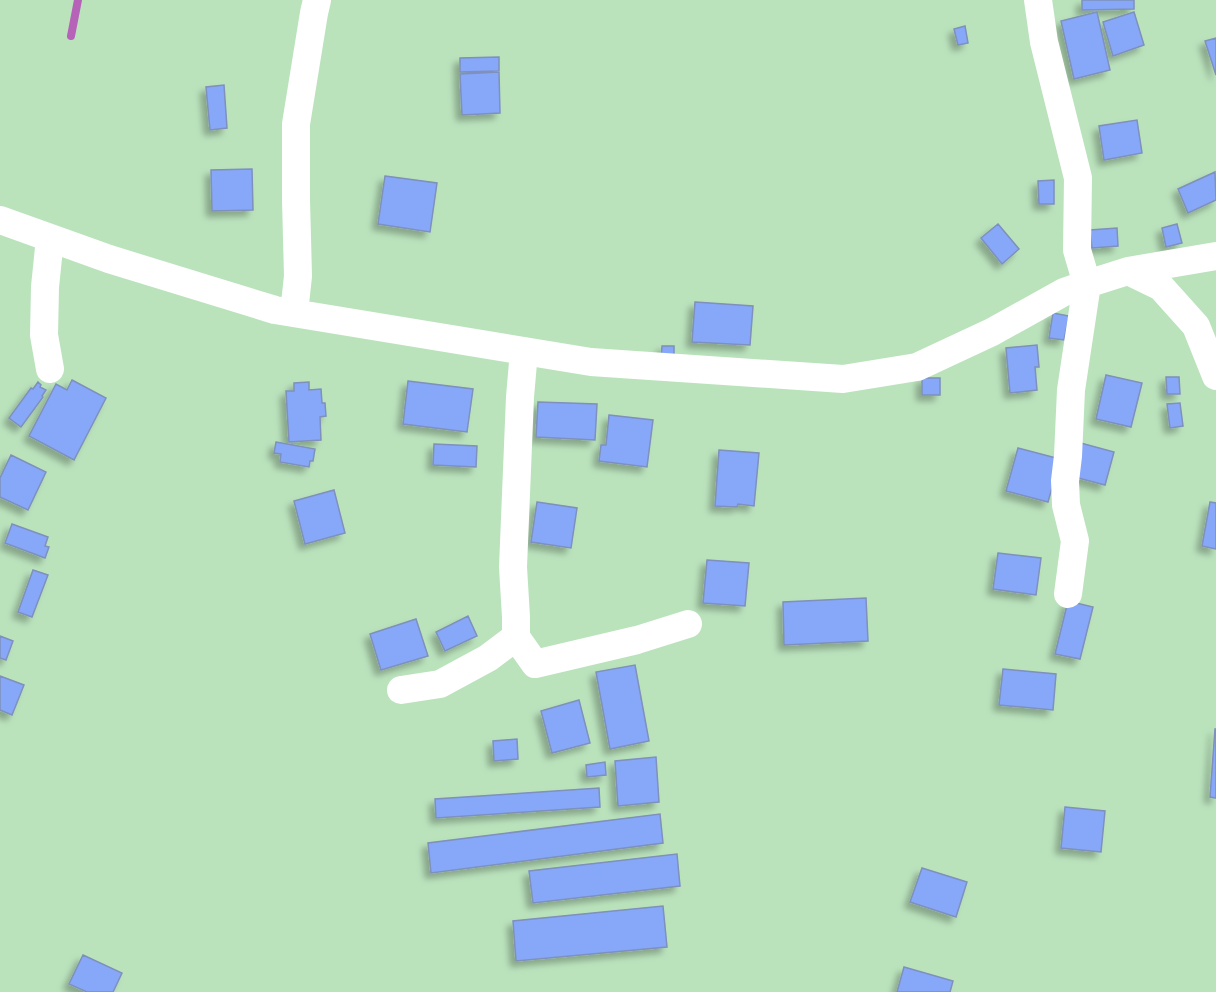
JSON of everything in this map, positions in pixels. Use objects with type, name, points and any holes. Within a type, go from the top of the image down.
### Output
[{"type":"street","points":[[294,313],[298,276],[296,124],[317,0]]},
{"type":"street","points":[[1038,0],[1044,42],[1078,178],[1077,250],[1087,284],[1071,390],[1065,481],[1066,505],[1075,541],[1068,594]]},
{"type":"street","points":[[1044,42],[1056,0]]},
{"type":"street","points":[[0,220],[110,259],[275,310],[591,362],[843,379],[917,367],[992,333],[1064,292],[1087,284],[1128,271],[1216,256]]},
{"type":"street","points":[[50,238],[45,287],[44,335],[50,369]]},
{"type":"street","points":[[1128,271],[1161,287],[1196,326],[1216,376]]},
{"type":"street","points":[[524,351],[513,567],[516,638],[535,664],[637,640],[688,624]]},
{"type":"street","points":[[401,690],[440,684],[488,658],[516,638]]},
{"type":"building","points":[[1082,0],[1134,0],[1134,9],[1082,10]]},
{"type":"building","points":[[1097,12],[1110,70],[1074,79],[1061,21]]},
{"type":"building","points":[[1134,12],[1144,45],[1113,56],[1103,22]]},
{"type":"building","points":[[965,26],[968,43],[958,45],[954,29]]},
{"type":"building","points":[[1216,38],[1216,75],[1205,41]]},
{"type":"building","points":[[499,57],[499,71],[460,72],[460,58]]},
{"type":"building","points":[[499,72],[500,113],[462,115],[460,74]]},
{"type":"building","points":[[224,85],[227,128],[210,130],[206,87]]},
{"type":"building","points":[[1137,120],[1142,153],[1104,160],[1099,126]]},
{"type":"building","points":[[252,169],[253,210],[212,211],[211,170]]},
{"type":"building","points":[[1215,172],[1216,200],[1188,213],[1178,189]]},
{"type":"building","points":[[385,176],[437,183],[430,232],[378,224]]},
{"type":"building","points":[[1054,180],[1054,204],[1039,204],[1038,181]]},
{"type":"building","points":[[998,224],[1019,249],[1002,264],[981,238]]},
{"type":"building","points":[[1177,224],[1182,243],[1166,247],[1162,228]]},
{"type":"building","points":[[1117,228],[1118,246],[1092,248],[1090,230]]},
{"type":"building","points":[[695,302],[753,306],[750,345],[692,342]]},
{"type":"building","points":[[1053,313],[1069,316],[1064,340],[1049,338]]},
{"type":"building","points":[[1037,345],[1039,367],[1035,367],[1037,390],[1010,393],[1006,348]]},
{"type":"building","points":[[662,346],[674,346],[674,360],[661,360]]},
{"type":"building","points":[[1106,375],[1142,383],[1131,427],[1096,419]]},
{"type":"building","points":[[1166,377],[1179,377],[1180,394],[1167,394]]},
{"type":"building","points":[[922,378],[940,378],[940,395],[922,395]]},
{"type":"building","points":[[72,380],[106,398],[74,460],[29,436],[56,384],[67,390]]},
{"type":"building","points":[[408,381],[473,389],[467,432],[403,424]]},
{"type":"building","points":[[38,382],[40,387],[46,390],[21,427],[9,418]]},
{"type":"building","points":[[309,382],[309,390],[321,389],[322,403],[325,403],[326,416],[320,417],[321,440],[289,442],[286,391],[294,391],[294,383]]},
{"type":"building","points":[[538,402],[597,404],[595,440],[536,437]]},
{"type":"building","points":[[1180,403],[1183,426],[1170,428],[1167,404]]},
{"type":"building","points":[[609,415],[653,420],[647,467],[599,461],[601,445],[606,445]]},
{"type":"building","points":[[276,442],[315,449],[313,461],[310,461],[309,467],[280,462],[281,454],[274,453]]},
{"type":"building","points":[[1077,442],[1114,452],[1105,485],[1067,475]]},
{"type":"building","points":[[434,444],[477,446],[476,467],[433,465]]},
{"type":"building","points":[[1018,448],[1060,459],[1048,502],[1006,491]]},
{"type":"building","points":[[719,450],[759,453],[754,506],[738,504],[737,507],[715,506]]},
{"type":"building","points":[[11,455],[46,472],[28,510],[0,497],[0,478]]},
{"type":"building","points":[[334,490],[345,533],[305,544],[294,501]]},
{"type":"building","points":[[537,502],[577,508],[571,548],[531,542]]},
{"type":"building","points":[[1210,502],[1216,503],[1216,549],[1202,546]]},
{"type":"building","points":[[12,524],[48,537],[45,546],[49,547],[45,558],[5,543]]},
{"type":"building","points":[[998,553],[1041,558],[1036,595],[993,589]]},
{"type":"building","points":[[707,560],[749,563],[745,606],[703,603]]},
{"type":"building","points":[[33,570],[48,575],[32,617],[18,612]]},
{"type":"building","points":[[866,598],[868,641],[784,645],[783,602]]},
{"type":"building","points":[[1068,601],[1093,607],[1080,659],[1055,654]]},
{"type":"building","points":[[468,616],[477,636],[445,651],[436,632]]},
{"type":"building","points":[[416,619],[428,656],[381,670],[370,634]]},
{"type":"building","points":[[0,636],[13,641],[6,660],[0,658]]},
{"type":"building","points":[[635,665],[649,741],[610,749],[596,672]]},
{"type":"building","points":[[1003,669],[1056,674],[1053,710],[999,705]]},
{"type":"building","points":[[0,676],[24,685],[12,715],[0,710]]},
{"type":"building","points":[[579,700],[590,743],[552,753],[541,711]]},
{"type":"building","points":[[1216,729],[1216,798],[1210,797]]},
{"type":"building","points":[[517,739],[518,759],[494,761],[493,741]]},
{"type":"building","points":[[656,757],[659,802],[618,806],[615,761]]},
{"type":"building","points":[[605,762],[606,775],[587,777],[586,765]]},
{"type":"building","points":[[599,788],[600,807],[436,818],[435,799]]},
{"type":"building","points":[[1065,807],[1105,811],[1101,852],[1061,848]]},
{"type":"building","points":[[660,814],[663,843],[431,873],[428,843]]},
{"type":"building","points":[[677,854],[680,886],[533,903],[529,871]]},
{"type":"building","points":[[922,868],[967,882],[956,917],[910,902]]},
{"type":"building","points":[[663,906],[667,947],[516,961],[513,921]]},
{"type":"building","points":[[83,955],[122,973],[113,992],[87,992],[69,984]]},
{"type":"building","points":[[904,967],[953,981],[950,992],[897,992]]},
{"type":"waterway","points":[[71,36],[78,0]]}]
